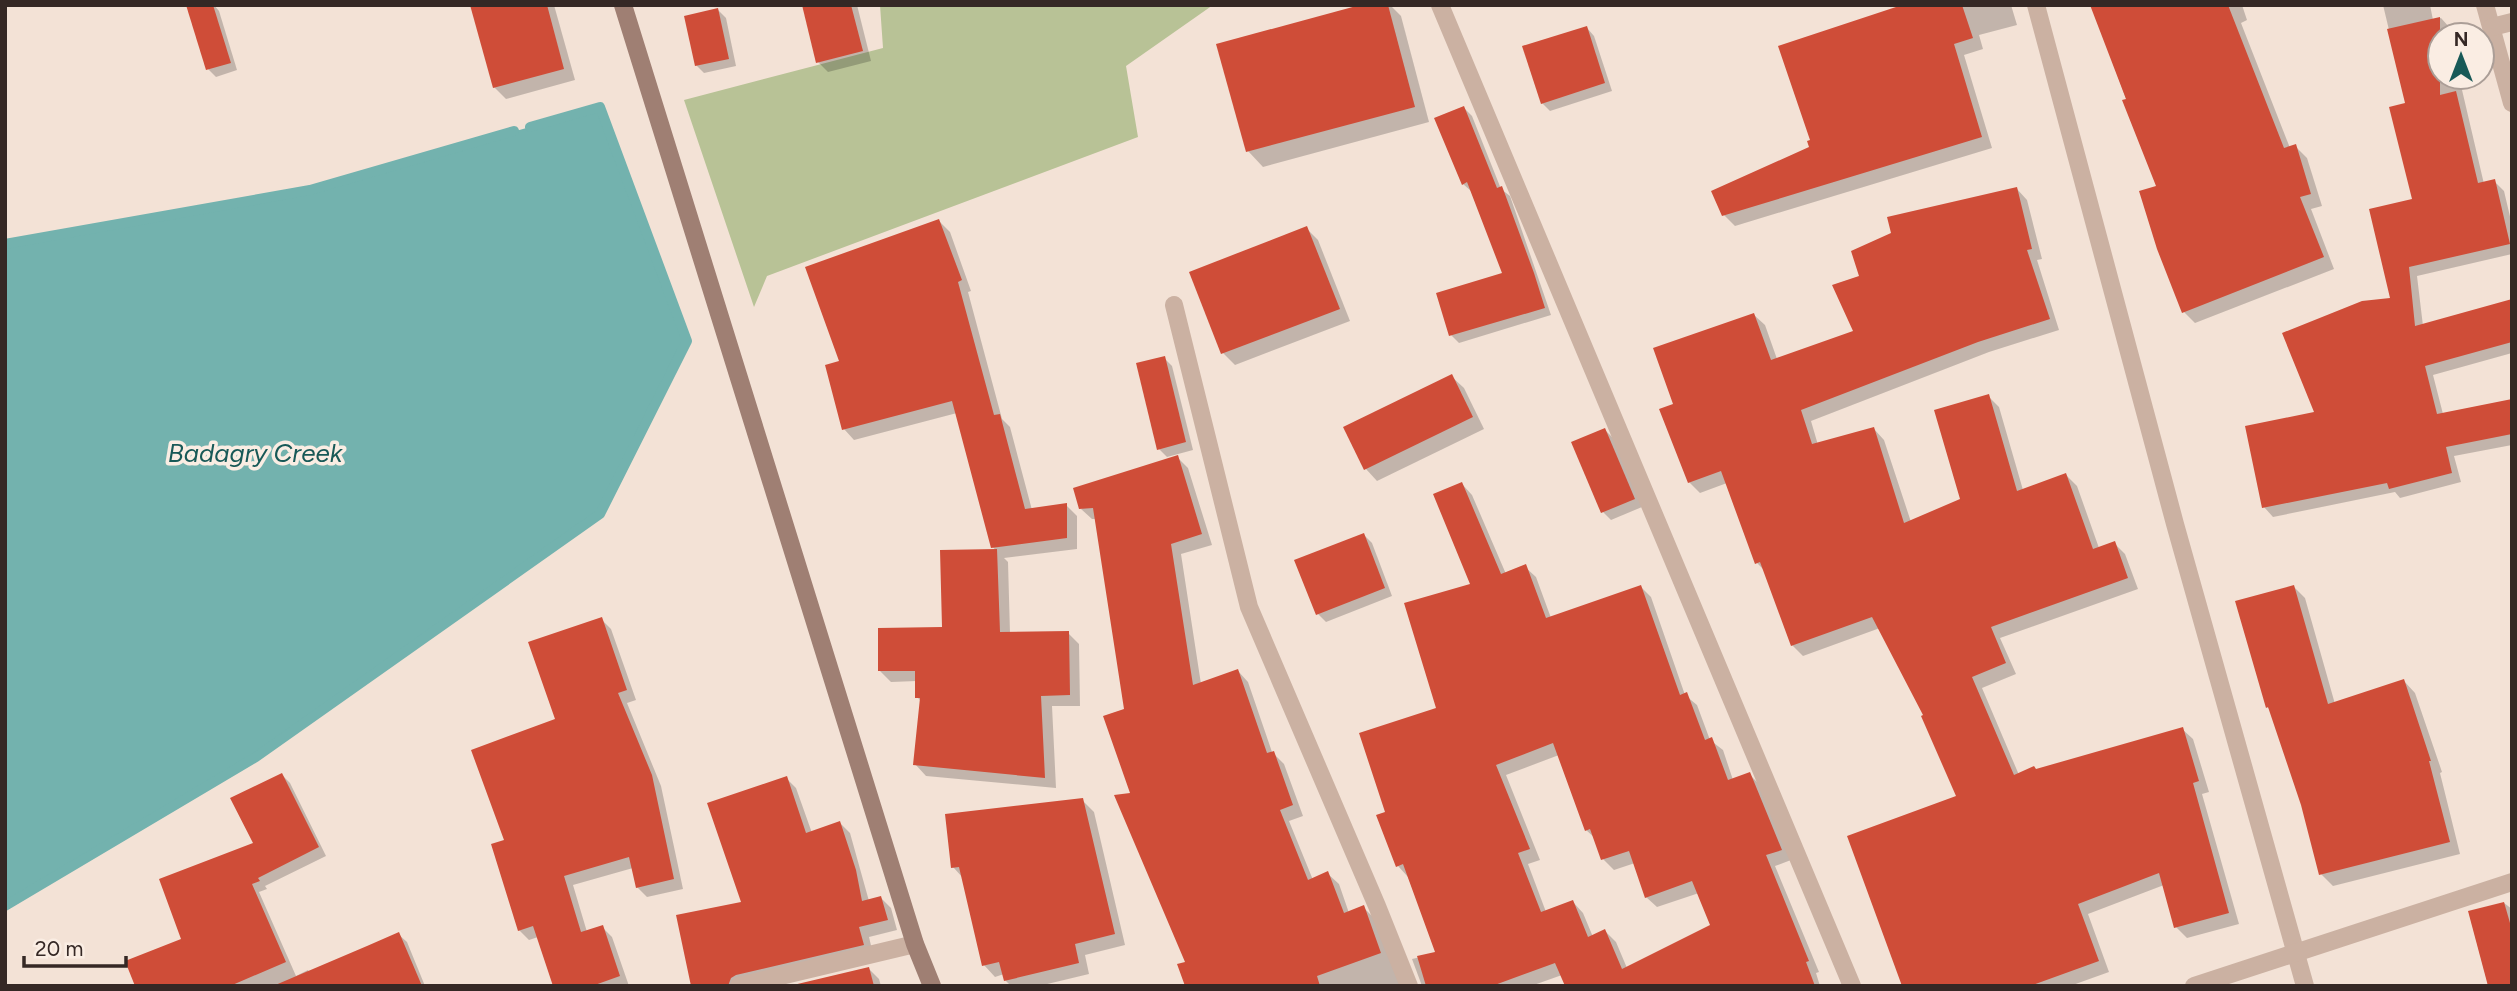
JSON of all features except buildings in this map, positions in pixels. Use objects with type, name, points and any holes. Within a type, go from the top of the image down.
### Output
[{"type":"street","points":[[623,5],[915,944],[932,986]]},
{"type":"street","points":[[1440,5],[1852,986]]},
{"type":"street","points":[[2036,5],[2175,524],[2305,986]]},
{"type":"street","points":[[2496,42],[2512,103]]},
{"type":"street","points":[[1174,305],[1249,607],[1409,986]]},
{"type":"street","points":[[2194,986],[2512,881]]},
{"type":"street","points":[[739,986],[915,944]]},
{"type":"green space","points":[[880,5],[1213,5],[1126,66],[1138,137],[767,276],[754,307],[684,100],[883,48]]},
{"type":"water","name":"Badagry Creek","points":[[600,107],[687,341],[600,514],[256,757],[5,906],[5,244],[310,190]]},
{"type":"waterway","points":[[5,906],[256,757],[600,514],[687,341],[600,107],[530,127]]},
{"type":"waterway","points":[[5,244],[310,190],[514,131]]}]
